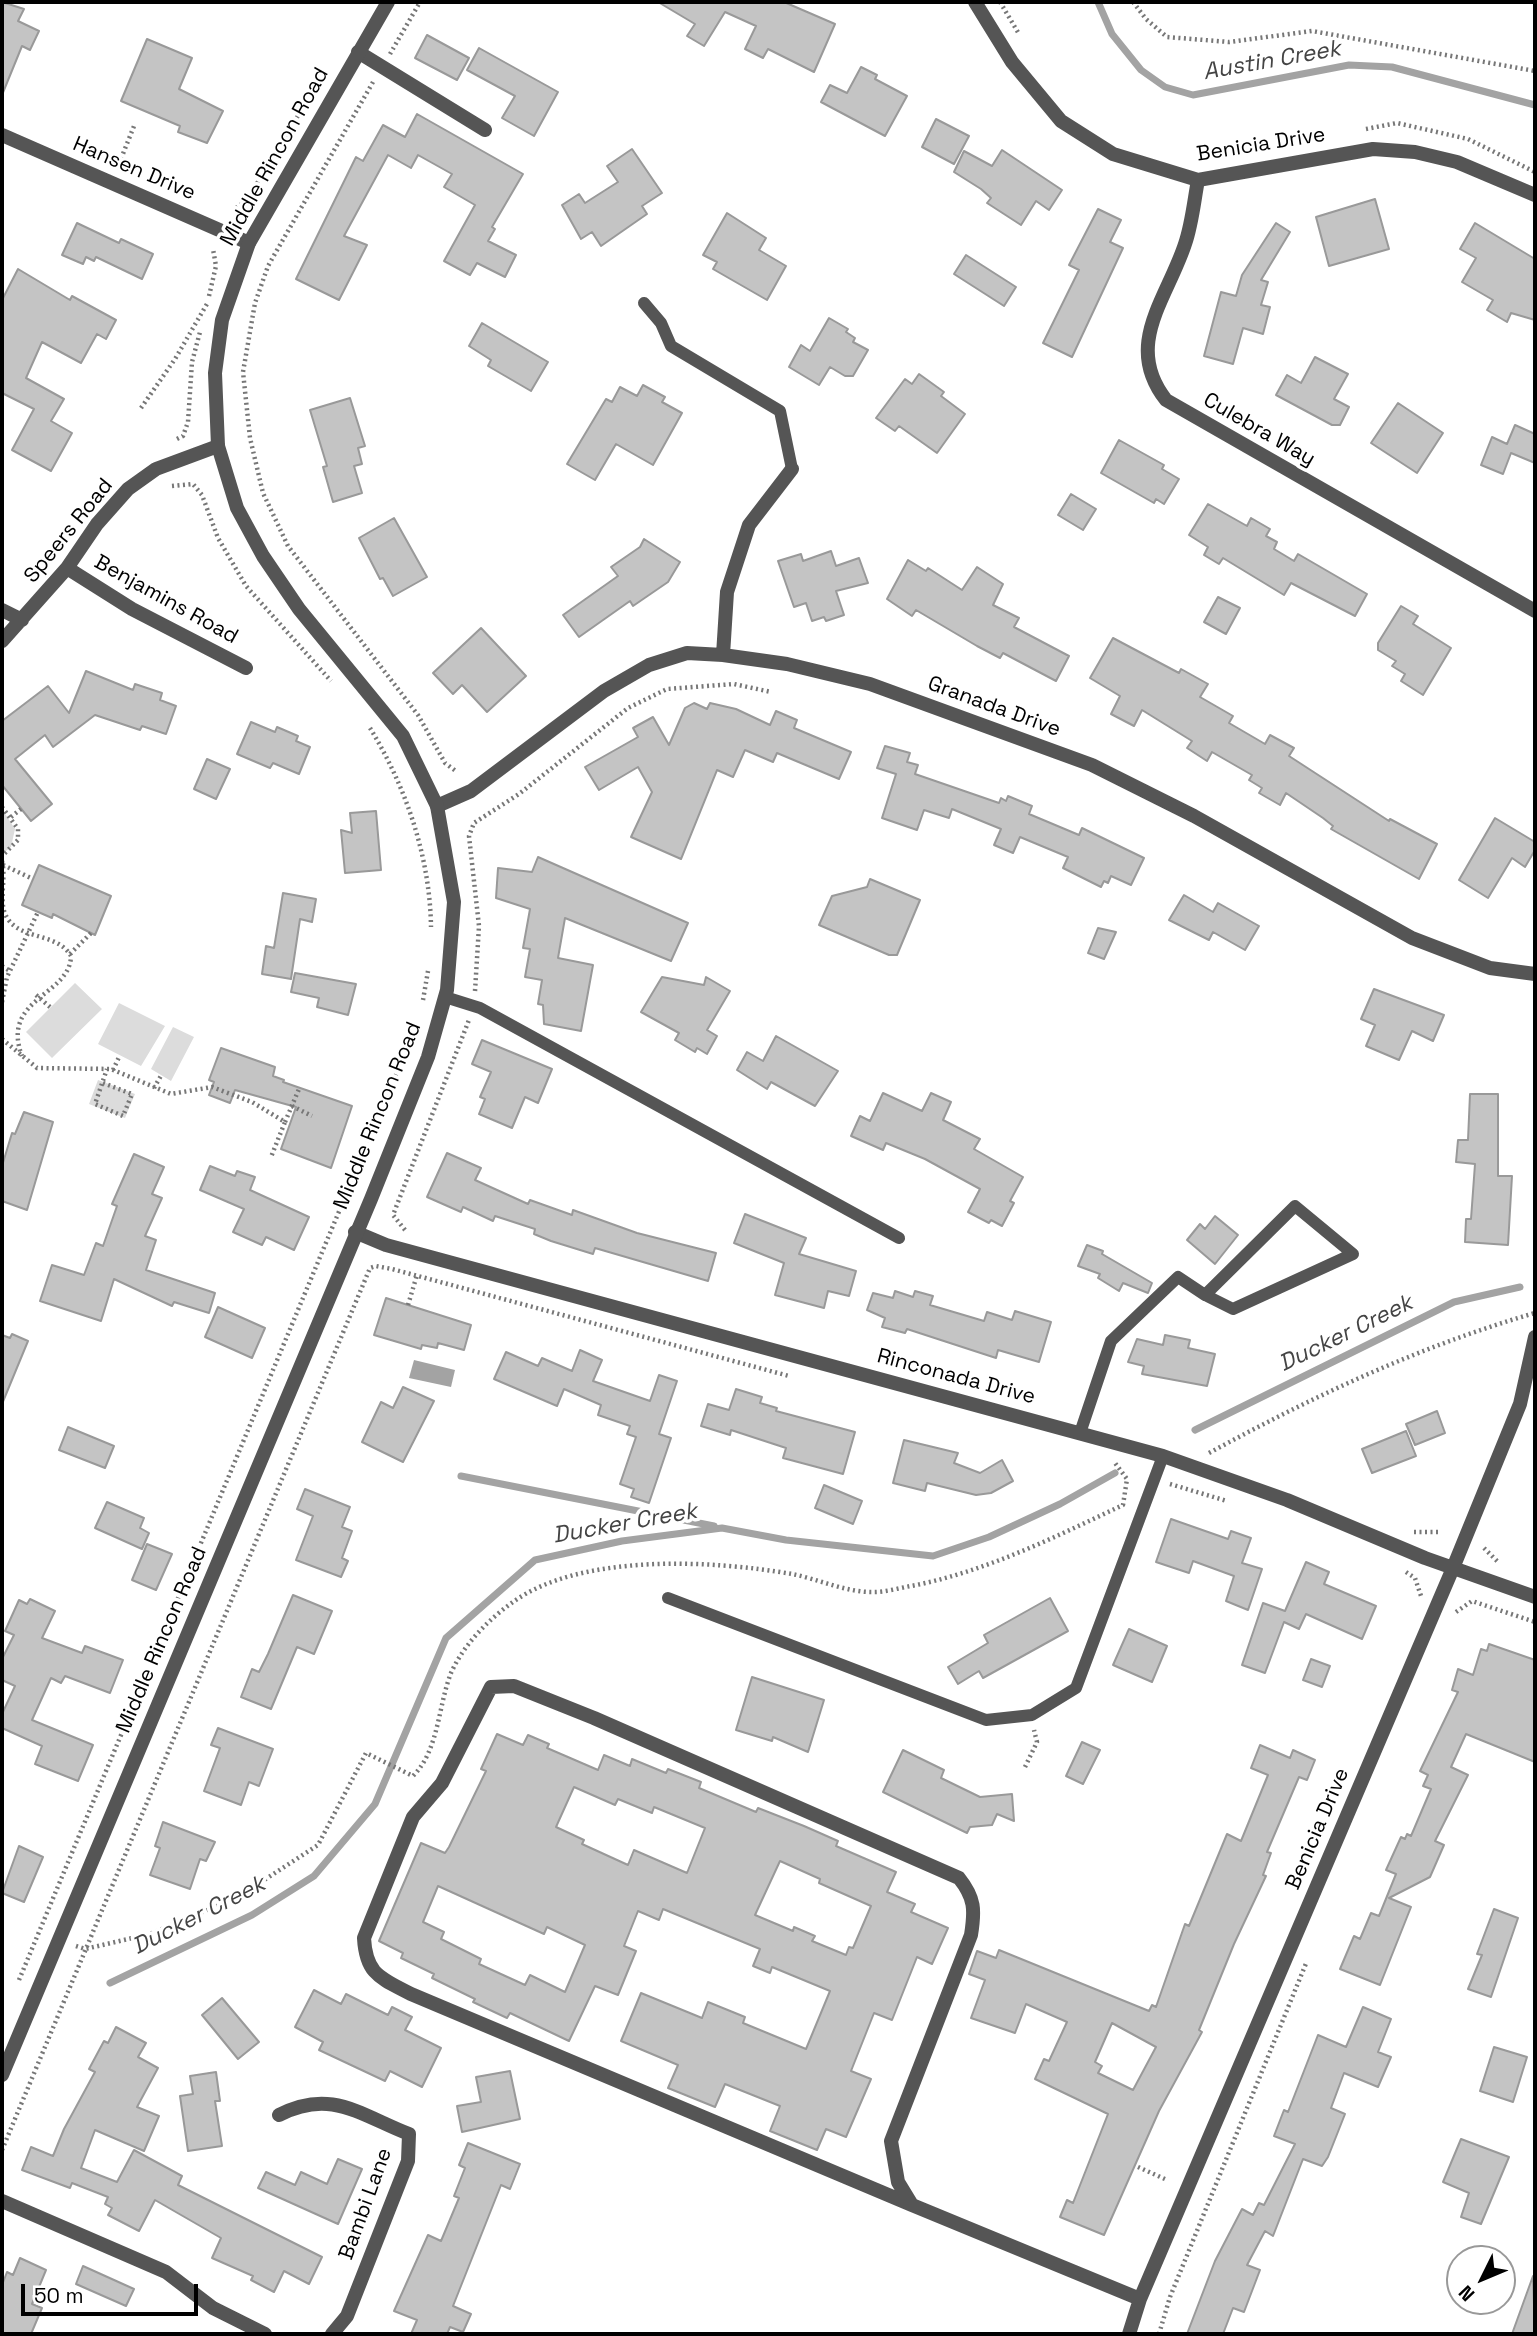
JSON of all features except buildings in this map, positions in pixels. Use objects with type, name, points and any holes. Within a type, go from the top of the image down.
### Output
[{"type":"street","name":"Middle Rincon Road","points":[[2,2076],[428,1057],[445,997],[454,902],[437,806],[403,736],[299,609],[262,556],[237,509],[218,446],[215,373],[222,320],[249,243],[388,2]]},
{"type":"street","name":"Benicia Drive","points":[[975,2],[1012,62],[1061,121],[1113,154],[1198,180],[1373,149],[1415,152],[1457,162],[1535,195]]},
{"type":"street","points":[[358,52],[485,130]]},
{"type":"street","name":"Hansen Drive","points":[[2,135],[249,243]]},
{"type":"street","name":"Culebra Way","points":[[1198,180],[1185,243],[1147,338],[1148,364],[1153,384],[1166,400],[1535,611]]},
{"type":"street","name":"Speers Road","points":[[2,641],[67,568],[97,524],[128,489],[156,469],[218,446]]},
{"type":"street","points":[[723,655],[727,592],[749,525],[792,469]]},
{"type":"street","name":"Benjamins Road","points":[[67,568],[132,609],[246,668]]},
{"type":"street","points":[[2,610],[22,620]]},
{"type":"street","name":"Granada Drive","points":[[437,806],[471,792],[604,691],[649,665],[687,653],[787,664],[870,684],[1092,765],[1194,816],[1412,938],[1490,968],[1535,974]]},
{"type":"street","name":"Rinconada Drive","points":[[355,1232],[386,1245],[1163,1456],[1287,1500],[1453,1568],[1535,1597]]},
{"type":"street","name":"Benicia Drive","points":[[1129,2334],[1140,2300],[1453,1568],[1520,1404],[1535,1337]]},
{"type":"street","points":[[912,2204],[898,2182],[891,2141],[971,1935],[975,1909],[971,1893],[959,1878],[594,1718],[514,1686],[491,1687],[442,1783],[413,1817],[364,1938],[365,1955],[370,1969],[411,1994],[1140,2300]]},
{"type":"street","name":"Bambi Lane","points":[[279,2115],[302,2103],[331,2102],[409,2134],[408,2161],[346,2316],[332,2334]]},
{"type":"street","points":[[2,2201],[166,2272],[213,2308],[265,2334]]},
{"type":"lane","points":[[644,303],[661,323],[671,346],[780,411],[792,469]]},
{"type":"lane","points":[[445,997],[480,1008],[899,1238]]},
{"type":"lane","points":[[1080,1433],[1111,1341],[1178,1277],[1205,1294],[1233,1309],[1353,1254],[1294,1206],[1205,1294]]},
{"type":"lane","points":[[668,1598],[986,1720],[1031,1716],[1076,1688],[1163,1456]]},
{"type":"path","points":[[420,2],[268,266],[258,295],[243,372],[250,438],[263,493],[288,546],[418,715],[445,763],[457,772]]},
{"type":"path","points":[[1000,2],[1022,39]]},
{"type":"path","points":[[1133,2],[1146,19],[1167,37],[1229,42],[1312,31],[1535,71]]},
{"type":"path","points":[[236,208],[247,200],[302,109]]},
{"type":"path","points":[[1358,131],[1397,123],[1456,136],[1535,172]]},
{"type":"path","points":[[111,183],[134,126]]},
{"type":"path","points":[[141,408],[207,303]]},
{"type":"path","points":[[172,486],[193,484],[202,495],[218,538],[246,586],[338,689]]},
{"type":"path","points":[[474,823],[553,768],[628,708],[667,689],[734,684],[771,692]]},
{"type":"path","points":[[363,718],[394,766],[415,828],[431,900],[431,933]]},
{"type":"path","points":[[2,807],[18,829],[18,840],[2,856]]},
{"type":"path","points":[[11,817],[21,809]]},
{"type":"path","points":[[33,879],[3,863],[4,912],[9,920],[28,934],[56,941],[70,954]]},
{"type":"path","points":[[2,1002],[10,971],[38,912]]},
{"type":"path","points":[[24,1059],[17,1047],[13,1030],[17,1014],[69,969],[70,954],[91,933]]},
{"type":"path","points":[[422,1006],[430,957]]},
{"type":"path","points":[[2,966],[10,971]]},
{"type":"path","points":[[36,995],[50,1007]]},
{"type":"path","points":[[16,1987],[420,1016]]},
{"type":"path","points":[[2,1040],[37,1068],[110,1070],[171,1094],[212,1087],[252,1102],[285,1122]]},
{"type":"path","points":[[103,1083],[132,1094],[123,1116],[94,1104],[103,1083],[120,1055]]},
{"type":"path","points":[[154,1088],[162,1074]]},
{"type":"path","points":[[271,1157],[299,1089]]},
{"type":"path","points":[[292,1106],[312,1116]]},
{"type":"path","points":[[2,2150],[370,1268],[376,1266],[417,1275],[798,1379]]},
{"type":"path","points":[[408,1305],[417,1275]]},
{"type":"path","points":[[1205,1454],[1308,1400],[1404,1358],[1479,1329],[1535,1313]]},
{"type":"path","points":[[59,1940],[85,1949],[150,1934],[238,1897],[318,1845],[366,1753],[413,1776],[425,1764],[452,1673],[473,1637],[514,1601],[561,1578],[623,1567],[693,1564],[790,1574],[874,1592],[947,1579],[1050,1539],[1122,1505],[1127,1479],[1119,1464],[1106,1460]]},
{"type":"path","points":[[1484,1548],[1489,1556]]},
{"type":"path","points":[[1454,1614],[1472,1601],[1535,1622]]},
{"type":"path","points":[[1025,1767],[1037,1742],[1031,1716]]},
{"type":"path","points":[[1159,2334],[1170,2297],[1313,1949]]},
{"type":"path","points":[[1138,2167],[1167,2180]]},
{"type":"shaded area","points":[[2,809],[15,829],[11,847],[2,854]]},
{"type":"shaded area","points":[[75,983],[102,1009],[52,1058],[26,1032]]},
{"type":"shaded area","points":[[119,1003],[165,1026],[141,1066],[98,1044]]},
{"type":"shaded area","points":[[173,1027],[194,1037],[171,1081],[151,1069]]},
{"type":"shaded area","points":[[98,1080],[135,1094],[125,1118],[89,1104]]},
{"type":"shaded area","points":[[414,1360],[455,1370],[451,1387],[409,1378]]},
{"type":"waterway","name":"Austin Creek","points":[[1098,2],[1112,34],[1141,70],[1165,87],[1193,95],[1349,65],[1392,67],[1535,105]]},
{"type":"waterway","name":"Ducker Creek","points":[[1195,1430],[1454,1302],[1520,1287]]},
{"type":"waterway","name":"Ducker Creek","points":[[110,1983],[252,1915],[314,1876],[375,1804],[446,1638],[535,1560],[622,1541],[722,1528],[786,1540],[933,1556],[989,1537],[1060,1504],[1115,1473]]},
{"type":"waterway","points":[[461,1476],[714,1526]]}]
